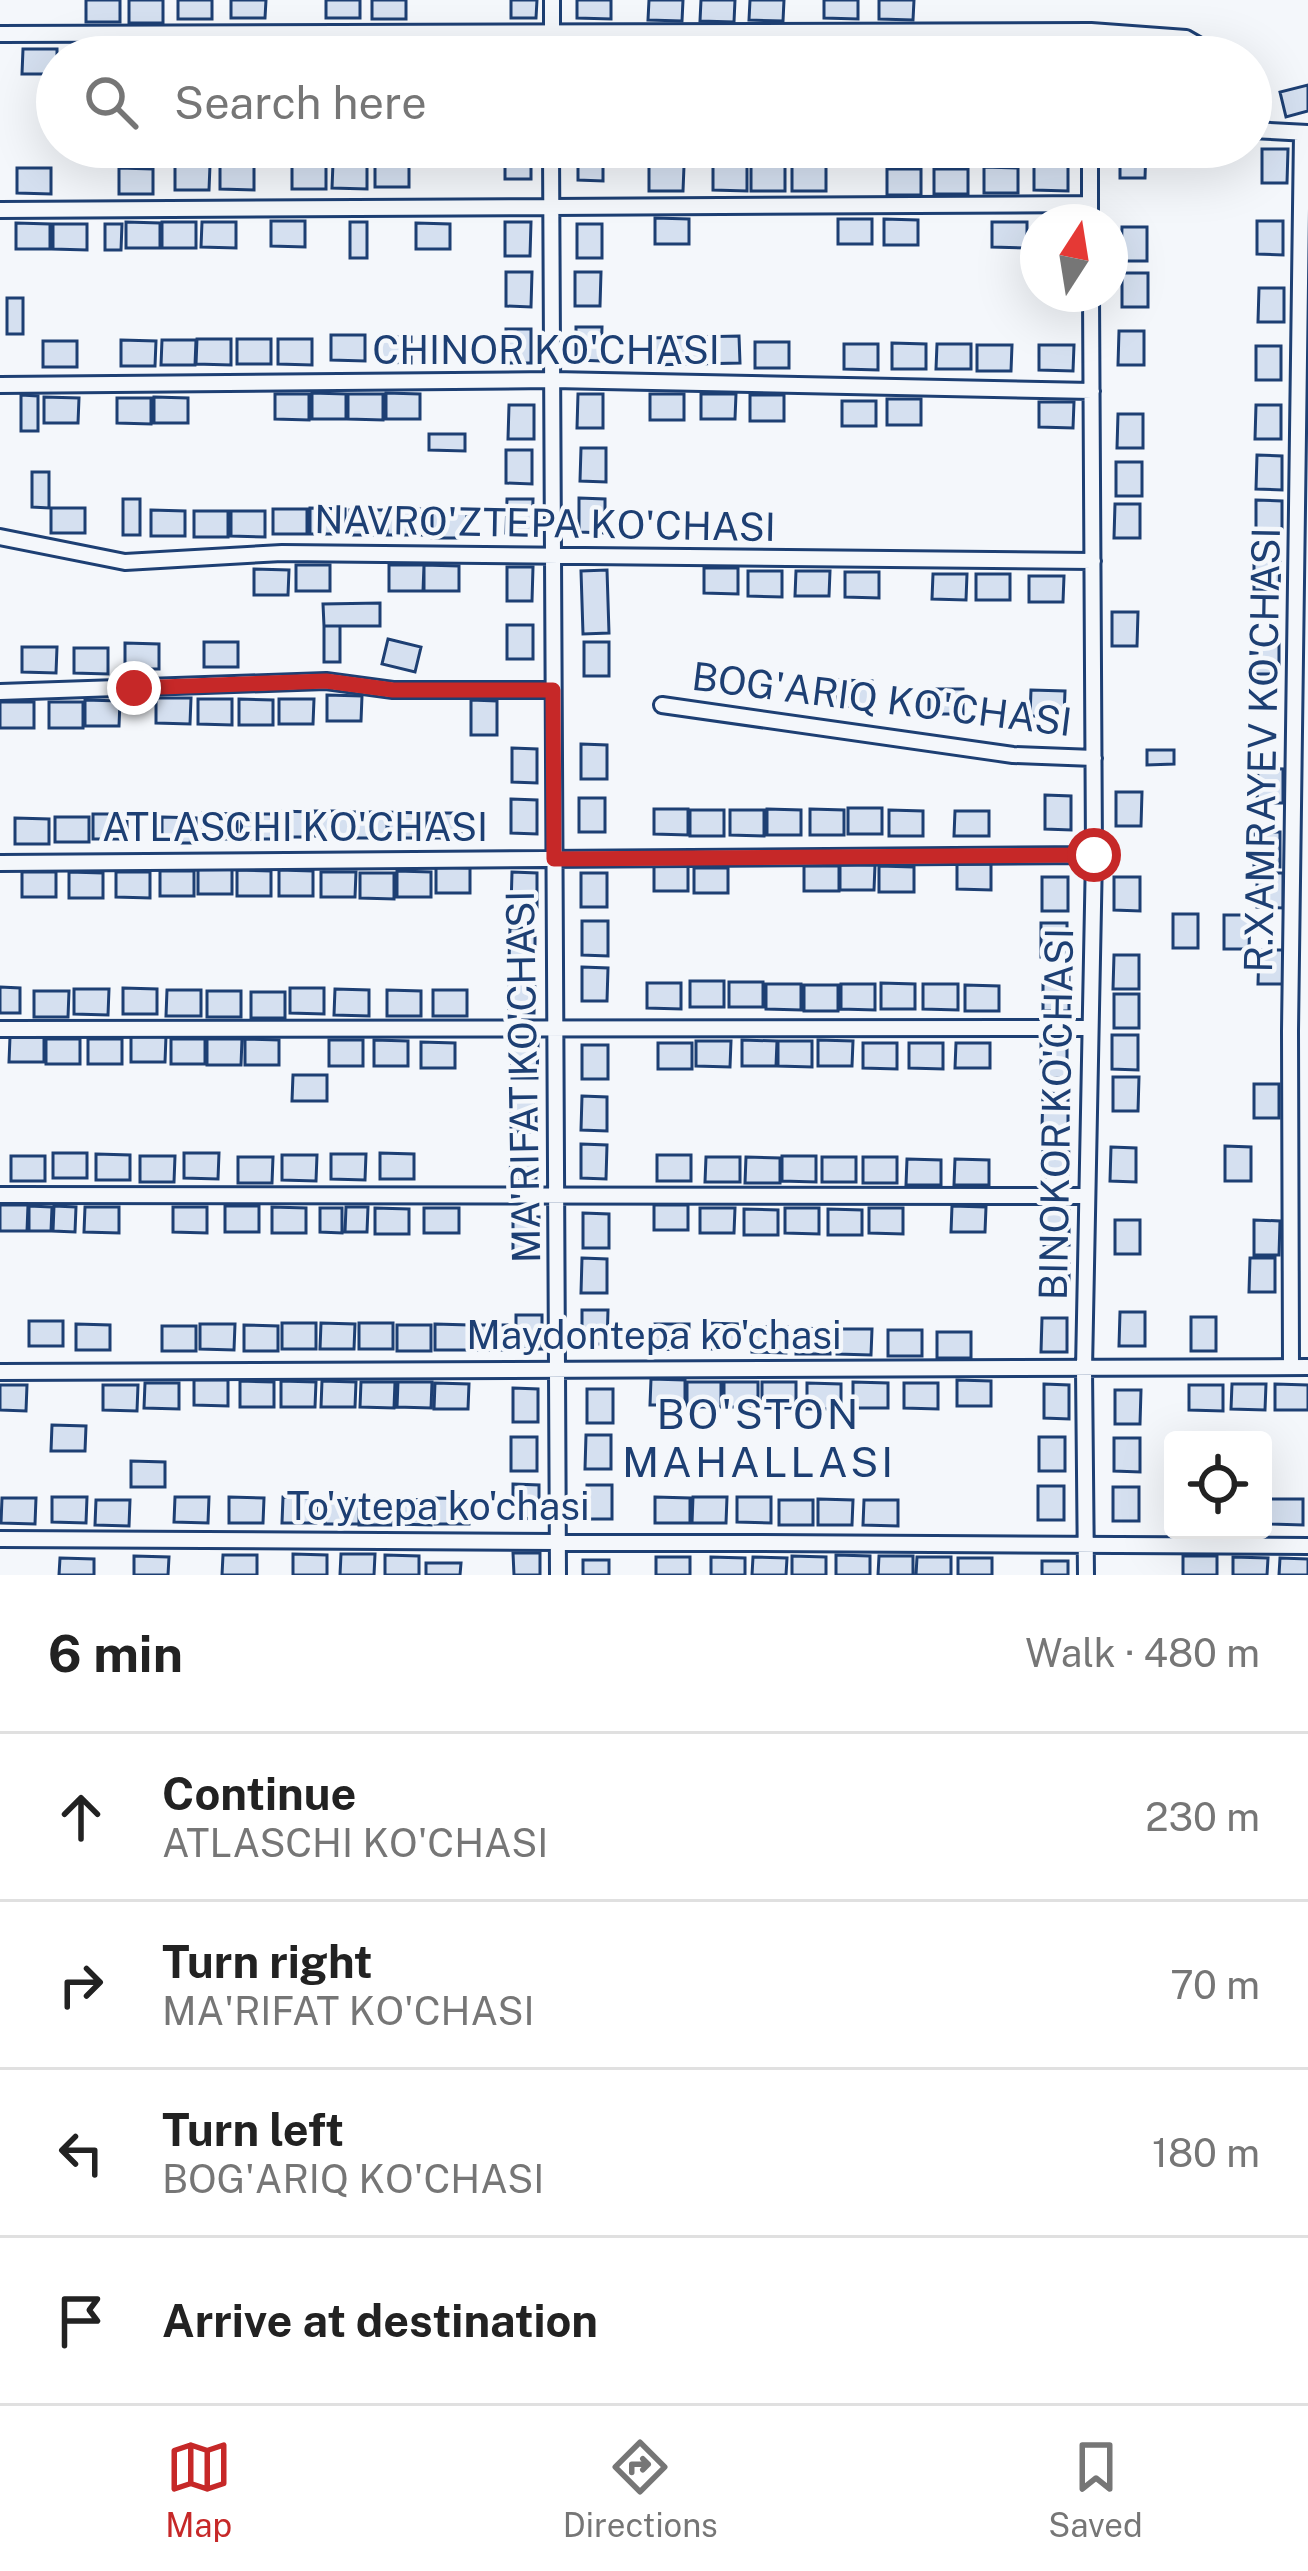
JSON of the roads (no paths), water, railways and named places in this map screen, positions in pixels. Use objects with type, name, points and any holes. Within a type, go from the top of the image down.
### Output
[{"type":"street","points":[[552,0],[552,35]]},
{"type":"street","points":[[1091,31],[1091,36]]},
{"type":"street","points":[[0,34],[1091,31],[1159,36]]},
{"type":"street","points":[[1272,132],[1305,134]]},
{"type":"street","name":"R.XAMRAYEV KO'CHASI","points":[[1291,1367],[1290,1031],[1305,134]]},
{"type":"street","name":"MA'RIFAT KO'CHASI","points":[[551,168],[558,1575]]},
{"type":"street","points":[[1090,168],[1090,204]]},
{"type":"street","points":[[0,210],[1020,205]]},
{"type":"street","name":"BINOKOR KO'CHASI","points":[[1086,1575],[1084,1369],[1094,855],[1091,312]]},
{"type":"street","name":"CHINOR KO'CHASI","points":[[0,385],[553,380],[1091,391]]},
{"type":"street","name":"NAVRO'ZTEPA KO'CHASI","points":[[0,536],[125,562],[282,553],[1093,561]]},
{"type":"street","points":[[0,692],[326,681],[393,690],[553,690]]},
{"type":"street","name":"BOG'ARIQ KO'CHASI","points":[[662,705],[1013,755],[1094,758]]},
{"type":"street","name":"ATLASCHI KO'CHASI","points":[[0,863],[1094,855]]},
{"type":"street","points":[[0,1029],[1089,1028]]},
{"type":"street","points":[[1290,1031],[1308,1032]]},
{"type":"street","points":[[0,1195],[1087,1196]]},
{"type":"street","name":"Maydontepa ko'chasi","points":[[0,1372],[1308,1367]]},
{"type":"street","name":"To'ytepa ko'chasi","points":[[0,1539],[558,1538],[1308,1546]]},
{"type":"district","name":"BO'STON MAHALLASI","points":[[759,1437]]}]
